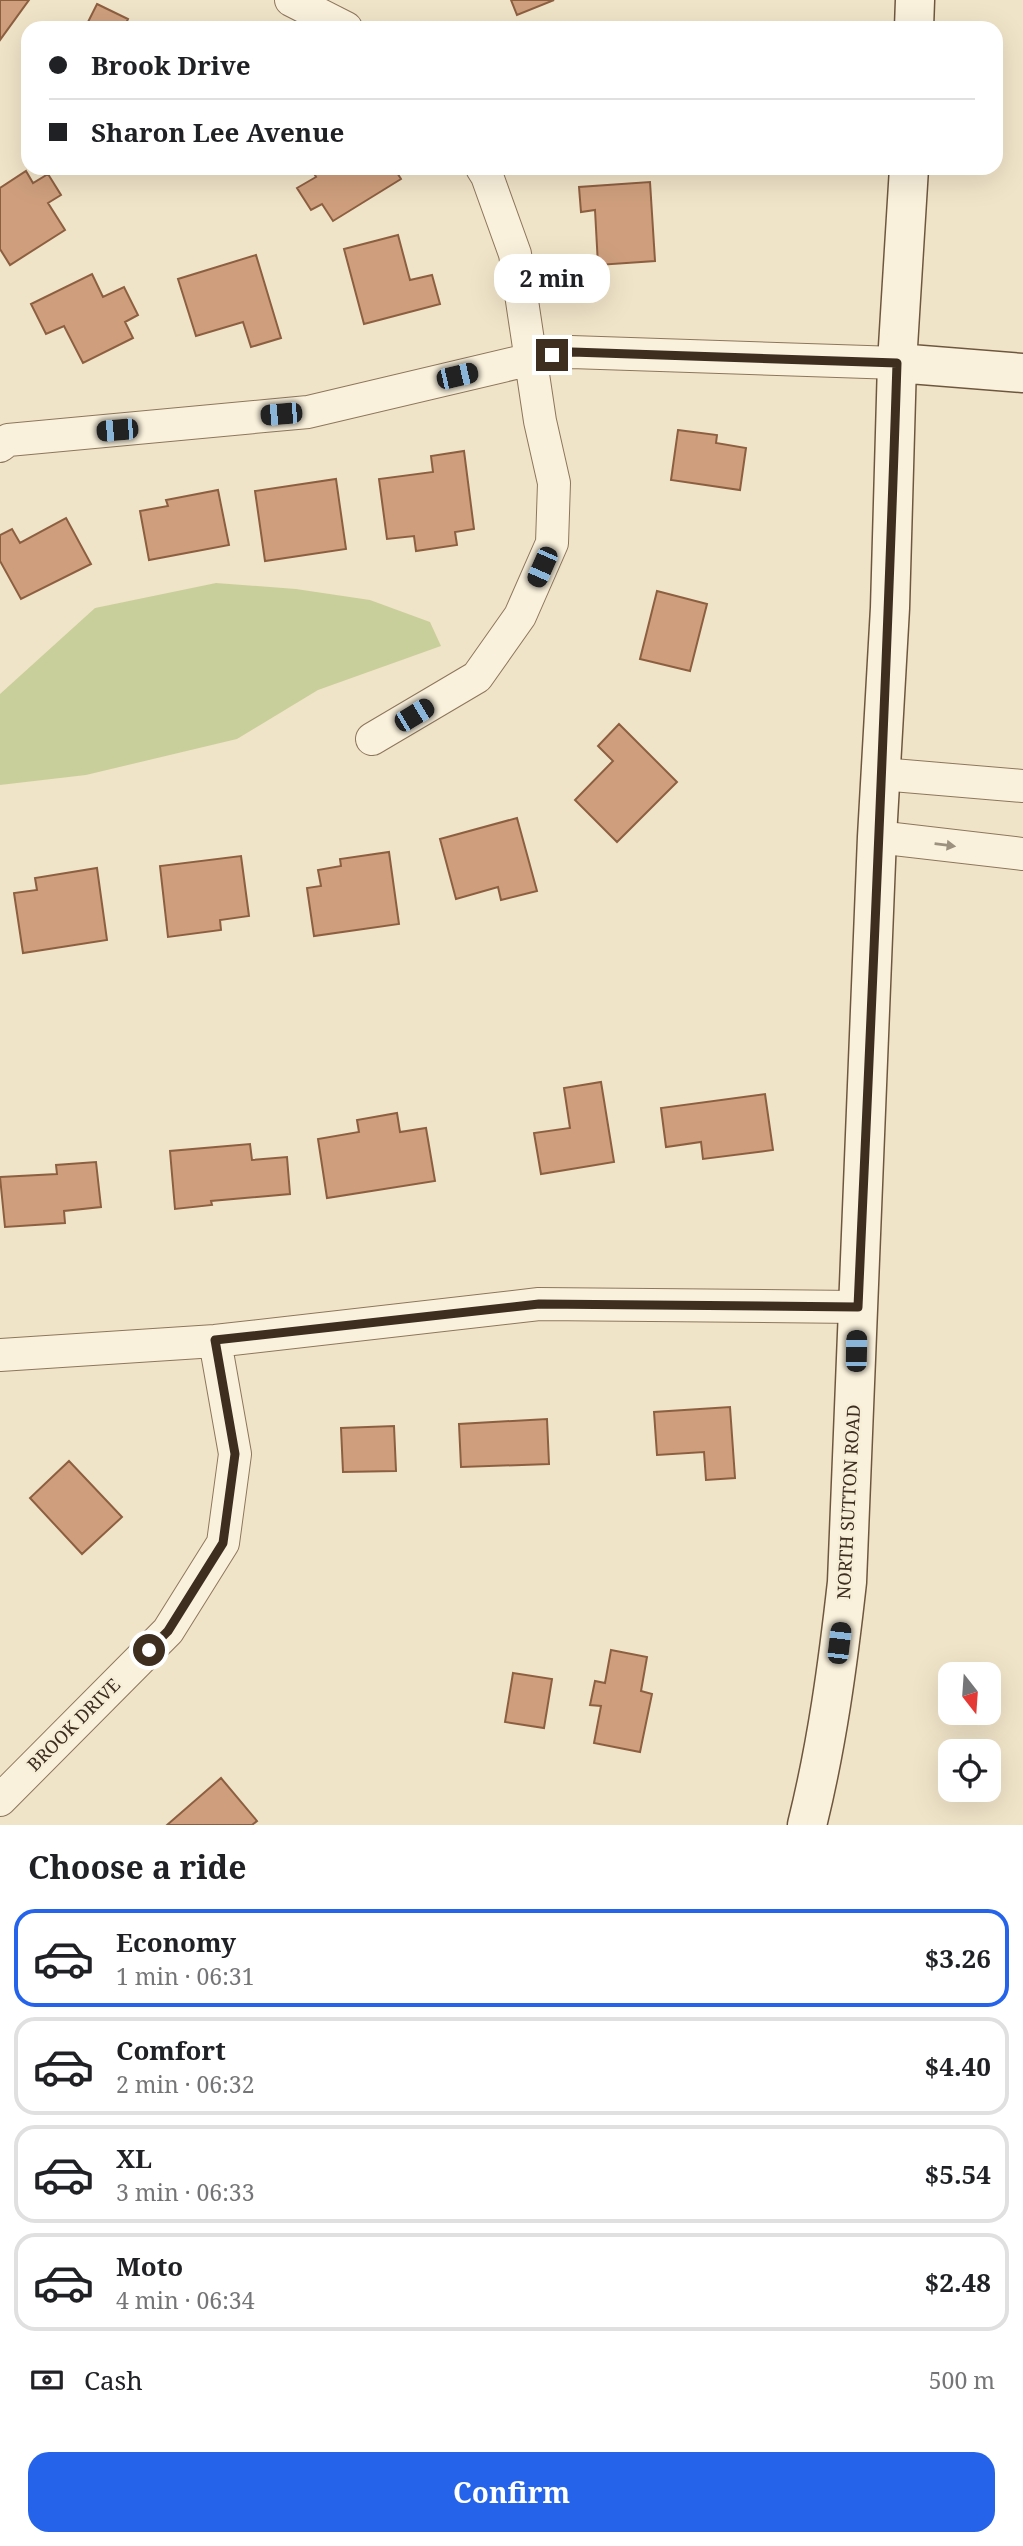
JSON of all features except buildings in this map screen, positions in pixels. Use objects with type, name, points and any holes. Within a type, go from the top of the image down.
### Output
[{"type":"main road","points":[[914,21],[915,0]]},
{"type":"main road","name":"NORTH SUTTON ROAD","points":[[807,1825],[834,1688],[847,1582],[877,837],[890,608],[897,363],[909,175]]},
{"type":"main road","points":[[897,363],[1023,373]]},
{"type":"street","points":[[291,0],[332,21]]},
{"type":"street","points":[[372,739],[477,677],[520,616],[552,542],[554,483],[541,421],[515,254],[486,175]]},
{"type":"street","points":[[3,437],[308,411],[572,352],[897,363]]},
{"type":"street","points":[[881,774],[1023,786]]},
{"type":"street","points":[[877,837],[1023,855]]},
{"type":"street","points":[[0,1355],[215,1340],[539,1304],[858,1307]]},
{"type":"street","name":"BROOK DRIVE","points":[[0,1800],[168,1631],[223,1543],[235,1454],[215,1340]]},
{"type":"green space","points":[[216,583],[296,589],[370,600],[430,622],[441,646],[318,690],[237,739],[86,775],[0,785],[0,694],[95,608]]},
{"type":"route","points":[[149,1650],[168,1631],[223,1543],[235,1454],[215,1340],[539,1304],[858,1307],[877,837],[890,608],[897,363],[572,352],[552,355]]}]
